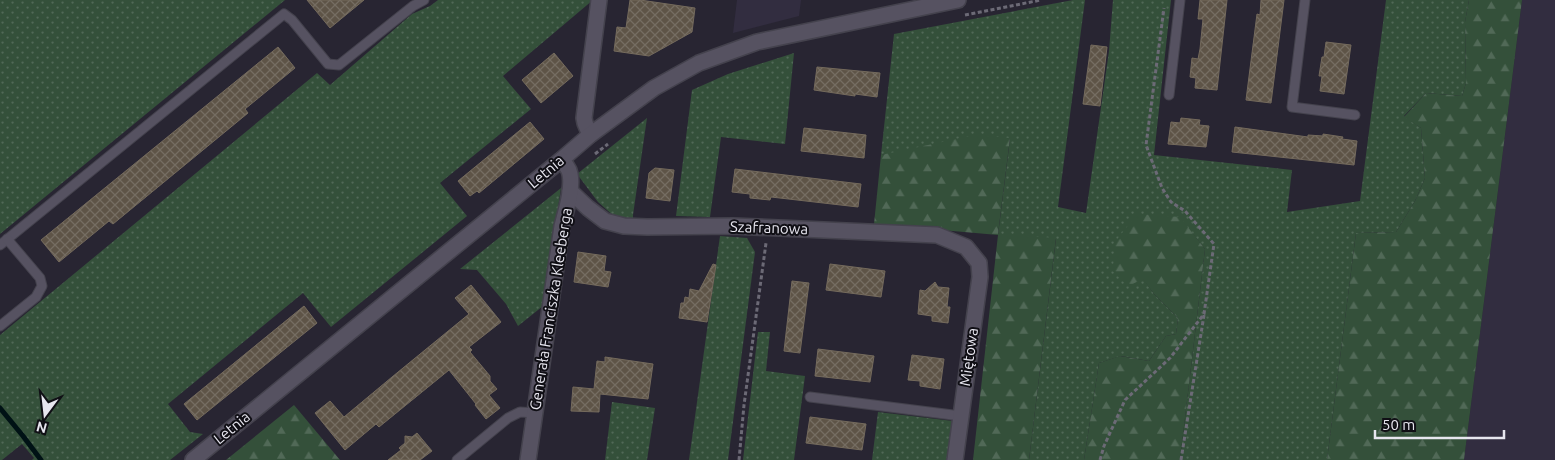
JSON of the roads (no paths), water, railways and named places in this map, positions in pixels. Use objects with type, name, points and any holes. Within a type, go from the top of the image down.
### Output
[{"type":"street","points":[[590,135],[584,118],[599,0]]},
{"type":"street","name":"Letnia","points":[[193,460],[562,160],[590,135],[654,88],[699,63],[765,40],[958,0]]},
{"type":"street","name":"Generała Franciszka Kleeberga","points":[[528,460],[562,226],[570,192],[570,174],[562,160]]},
{"type":"street","name":"Szafranowa","points":[[570,192],[605,220],[624,226],[733,226],[937,235],[966,247],[972,255]]},
{"type":"street","name":"Miętowa","points":[[955,460],[980,277],[979,263],[972,255]]},
{"type":"lane","points":[[0,326],[36,296],[42,286],[40,278],[4,242],[284,14],[292,20],[328,64],[339,65],[413,6],[424,0]]},
{"type":"lane","points":[[1169,95],[1180,0]]},
{"type":"lane","points":[[1305,0],[1292,107],[1355,115]]},
{"type":"lane","points":[[810,397],[961,416]]},
{"type":"lane","points":[[457,460],[508,418],[524,412],[535,413]]},
{"type":"waterway","points":[[0,408],[41,460]]}]
